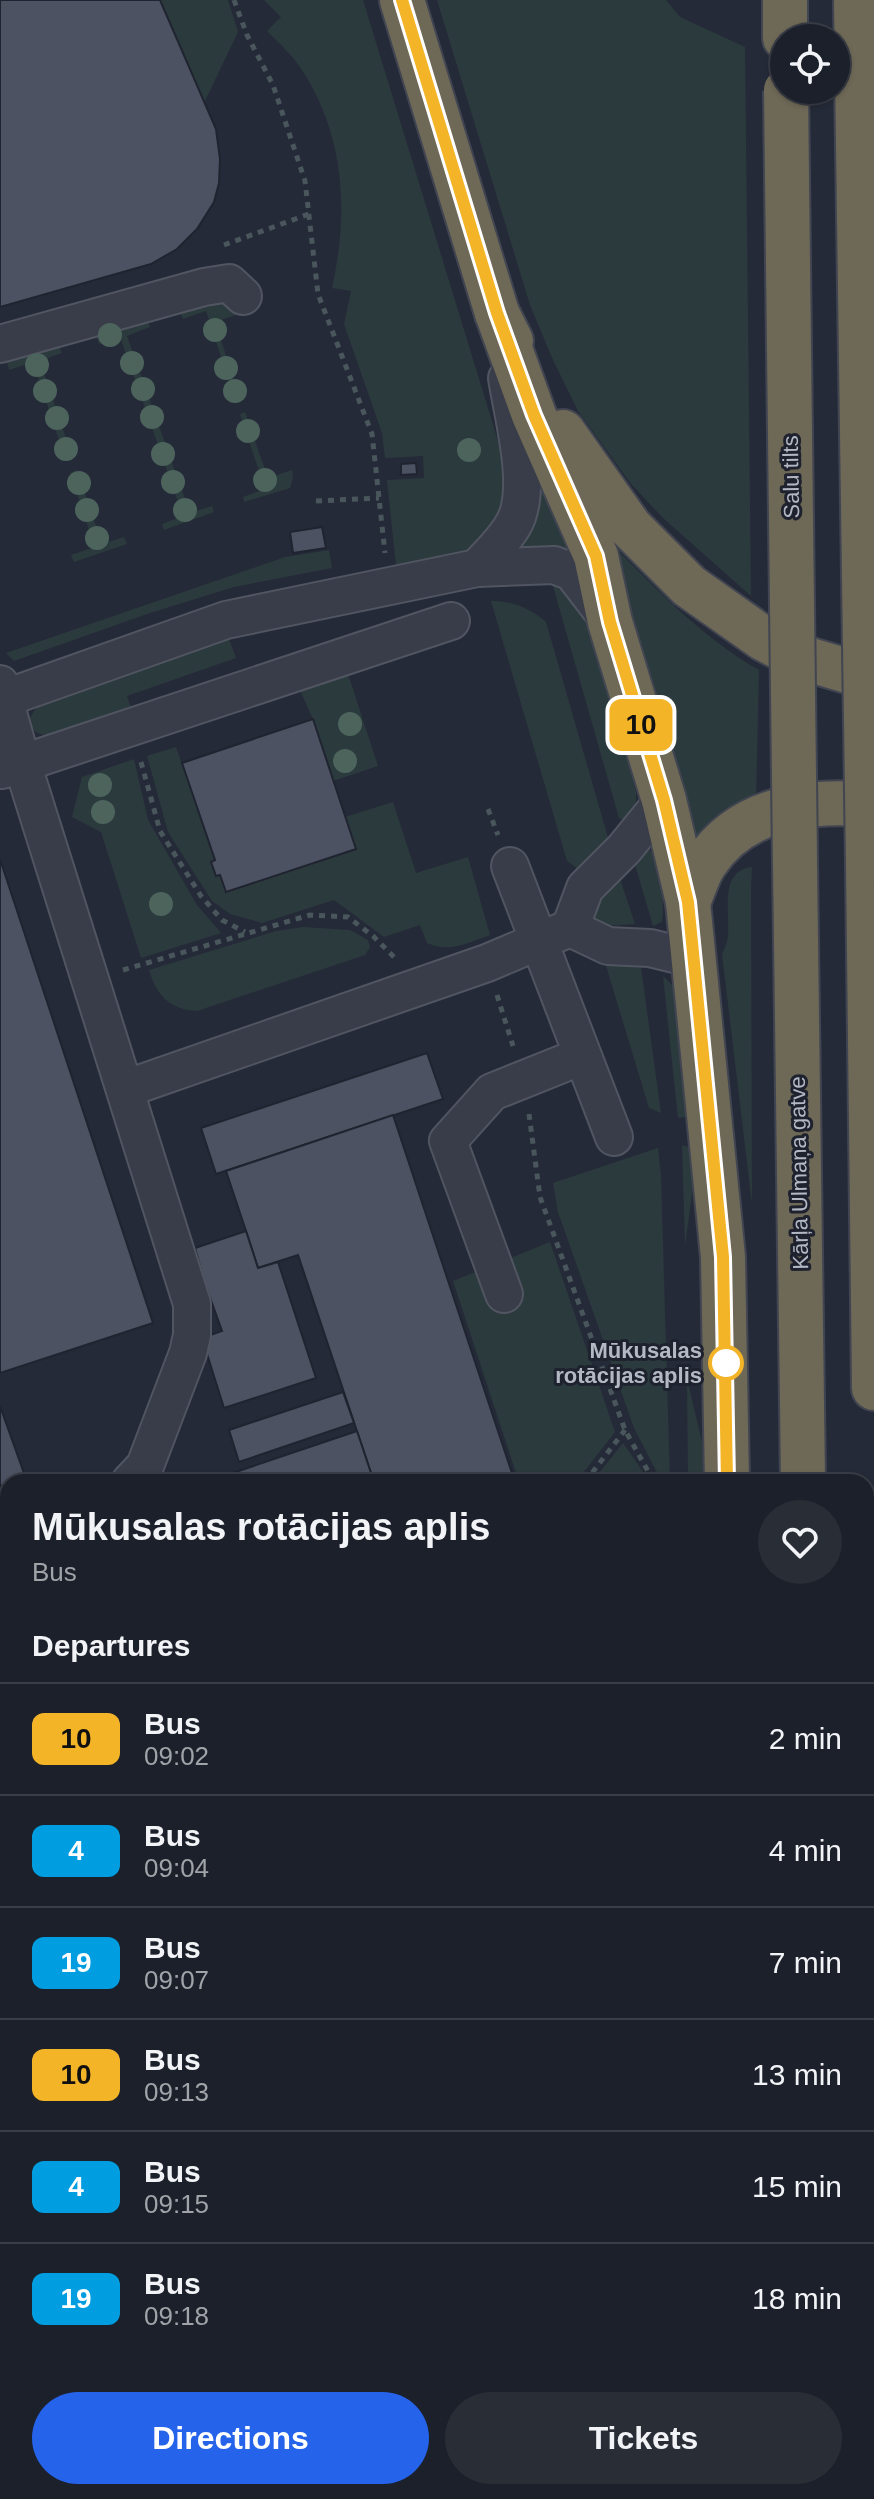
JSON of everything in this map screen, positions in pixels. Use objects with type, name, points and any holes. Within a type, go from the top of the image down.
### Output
[{"type":"highway","points":[[402,0],[497,313],[534,415],[596,556],[610,622],[664,800],[688,902],[723,1257],[727,1474]]},
{"type":"highway","points":[[785,0],[785,24]]},
{"type":"highway","points":[[856,0],[874,1388]]},
{"type":"highway","name":"Salu tilts","points":[[786,104],[795,863]]},
{"type":"highway","points":[[497,313],[546,406],[575,452],[630,527],[689,586],[764,639],[797,656],[874,679]]},
{"type":"highway","points":[[688,902],[704,863],[726,838],[748,821],[812,804],[845,802],[874,805]]},
{"type":"highway","name":"Kārļa Ulmaņa gatve","points":[[795,863],[803,1474]]},
{"type":"street","points":[[0,344],[204,287],[229,283],[243,296]]},
{"type":"street","points":[[477,568],[514,525],[523,496],[497,313]]},
{"type":"street","points":[[138,1474],[145,1466],[188,1353],[192,1335],[192,1304],[91,980],[11,767],[1,694],[226,620],[477,568],[543,564],[572,572],[610,622]]},
{"type":"street","points":[[11,767],[451,621]]},
{"type":"street","points":[[570,928],[585,888],[624,849],[664,800]]},
{"type":"street","points":[[510,866],[614,1137]]},
{"type":"street","points":[[125,1089],[487,963],[570,928],[608,946],[650,948],[695,959]]},
{"type":"street","points":[[504,1294],[448,1141],[492,1092],[582,1056]]},
{"type":"path","points":[[234,0],[247,35],[273,85],[305,181],[318,294],[372,434],[388,585]]},
{"type":"path","points":[[316,501],[379,498]]},
{"type":"path","points":[[132,727],[160,831],[201,896],[222,920],[246,932]]},
{"type":"path","points":[[91,980],[310,915],[348,917],[373,936],[424,985]]},
{"type":"path","points":[[487,963],[524,1079],[540,1197],[625,1430],[650,1474]]},
{"type":"path","points":[[591,1474],[625,1430]]},
{"type":"shaded area","points":[[160,0],[228,0],[238,32],[204,103]]},
{"type":"shaded area","points":[[264,0],[363,0],[510,480],[506,506],[476,549],[396,566],[387,480],[424,478],[423,456],[385,458],[382,433],[344,324],[351,291],[332,288],[341,202],[334,146],[315,93],[296,62],[267,31],[281,17]]},
{"type":"shaded area","points":[[437,0],[666,0],[680,17],[745,47],[751,596],[663,518],[631,484],[578,411],[530,305]]},
{"type":"shaded area","points":[[215,302],[230,305],[239,314],[215,322],[241,401],[236,402],[206,311],[183,319],[181,314]]},
{"type":"shaded area","points":[[147,319],[150,327],[127,336],[190,513],[212,506],[214,512],[164,530],[162,524],[183,516],[120,337],[99,344],[96,336]]},
{"type":"shaded area","points":[[58,345],[62,353],[40,361],[73,459],[66,461],[33,362],[9,370],[7,362]]},
{"type":"shaded area","points":[[245,412],[268,478],[292,470],[293,478],[290,488],[244,502],[243,497],[265,489],[240,414]]},
{"type":"shaded area","points":[[537,468],[583,557],[523,549],[521,546],[528,533]]},
{"type":"shaded area","points":[[77,470],[102,544],[124,537],[127,544],[74,562],[71,555],[95,547],[70,473]]},
{"type":"shaded area","points":[[610,543],[699,627],[759,670],[756,802],[696,852],[668,735]]},
{"type":"shaded area","points":[[329,550],[332,568],[234,587],[14,661],[6,653],[285,557]]},
{"type":"shaded area","points":[[553,586],[565,592],[587,621],[619,723],[636,792],[636,802],[626,822],[619,818]]},
{"type":"shaded area","points":[[491,601],[520,606],[546,622],[609,841],[578,869],[567,861]]},
{"type":"shaded area","points":[[229,639],[236,658],[127,696],[132,711],[54,735],[33,730],[32,713],[44,702]]},
{"type":"shaded area","points":[[348,674],[378,766],[333,781],[313,719],[298,686]]},
{"type":"shaded area","points":[[176,747],[215,859],[211,862],[226,892],[355,850],[345,817],[393,802],[416,873],[468,857],[490,935],[459,946],[436,946],[427,943],[420,925],[384,937],[334,900],[262,923],[230,914],[212,901],[168,832],[147,756]]},
{"type":"shaded area","points":[[134,759],[148,820],[197,905],[221,933],[141,958],[101,832],[72,817],[82,777]]},
{"type":"shaded area","points":[[650,850],[659,874],[663,905],[662,922],[653,926],[634,861]]},
{"type":"shaded area","points":[[752,867],[752,1204],[722,954],[728,937],[730,884],[742,870]]},
{"type":"shaded area","points":[[619,876],[635,924],[592,924],[593,900]]},
{"type":"shaded area","points":[[303,927],[350,930],[368,940],[370,947],[365,955],[197,1011],[187,1010],[166,1000],[149,970],[276,931]]},
{"type":"shaded area","points":[[604,959],[640,960],[661,1113],[649,1108]]},
{"type":"shaded area","points":[[663,976],[673,986],[678,998],[690,1111],[687,1117],[678,1118]]},
{"type":"shaded area","points":[[682,1145],[694,1148],[694,1179],[685,1246]]},
{"type":"shaded area","points":[[658,1148],[670,1474],[658,1474],[634,1428],[558,1212],[553,1183]]},
{"type":"shaded area","points":[[550,1242],[615,1432],[582,1474],[516,1474],[453,1281]]},
{"type":"shaded area","points":[[687,1379],[704,1450],[705,1474],[688,1474]]},
{"type":"shaded area","points":[[623,1443],[644,1474],[598,1474]]},
{"type":"pier","points":[[744,0],[874,0],[871,171],[809,104],[850,104],[850,24],[770,24],[770,64],[744,38]]},
{"type":"building","points":[[0,0],[160,0],[216,129],[220,159],[214,202],[197,229],[177,249],[151,264],[0,307]]},
{"type":"building","points":[[416,463],[417,474],[401,475],[401,464]]},
{"type":"building","points":[[322,527],[326,548],[293,553],[290,532]]},
{"type":"building","points":[[313,719],[356,849],[226,892],[211,862],[215,860],[182,763]]},
{"type":"building","points":[[0,859],[153,1323],[0,1373]]},
{"type":"building","points":[[427,1053],[443,1099],[216,1174],[201,1128]]},
{"type":"building","points":[[393,1115],[512,1474],[371,1474],[298,1255],[258,1268],[226,1171]]},
{"type":"building","points":[[246,1231],[258,1268],[278,1262],[316,1378],[224,1408],[202,1338],[222,1331],[195,1248]]},
{"type":"building","points":[[343,1392],[354,1423],[239,1462],[229,1430]]},
{"type":"building","points":[[0,1406],[24,1474],[0,1474]]},
{"type":"building","points":[[357,1431],[371,1474],[230,1474]]},
{"type":"bus line","name":"10","points":[[402,0],[497,313],[534,415],[596,556],[610,622],[664,800],[688,902],[723,1257],[727,1474]]},
{"type":"place","name":"Mūkusalas rotācijas aplis","points":[[726,1363]]}]
